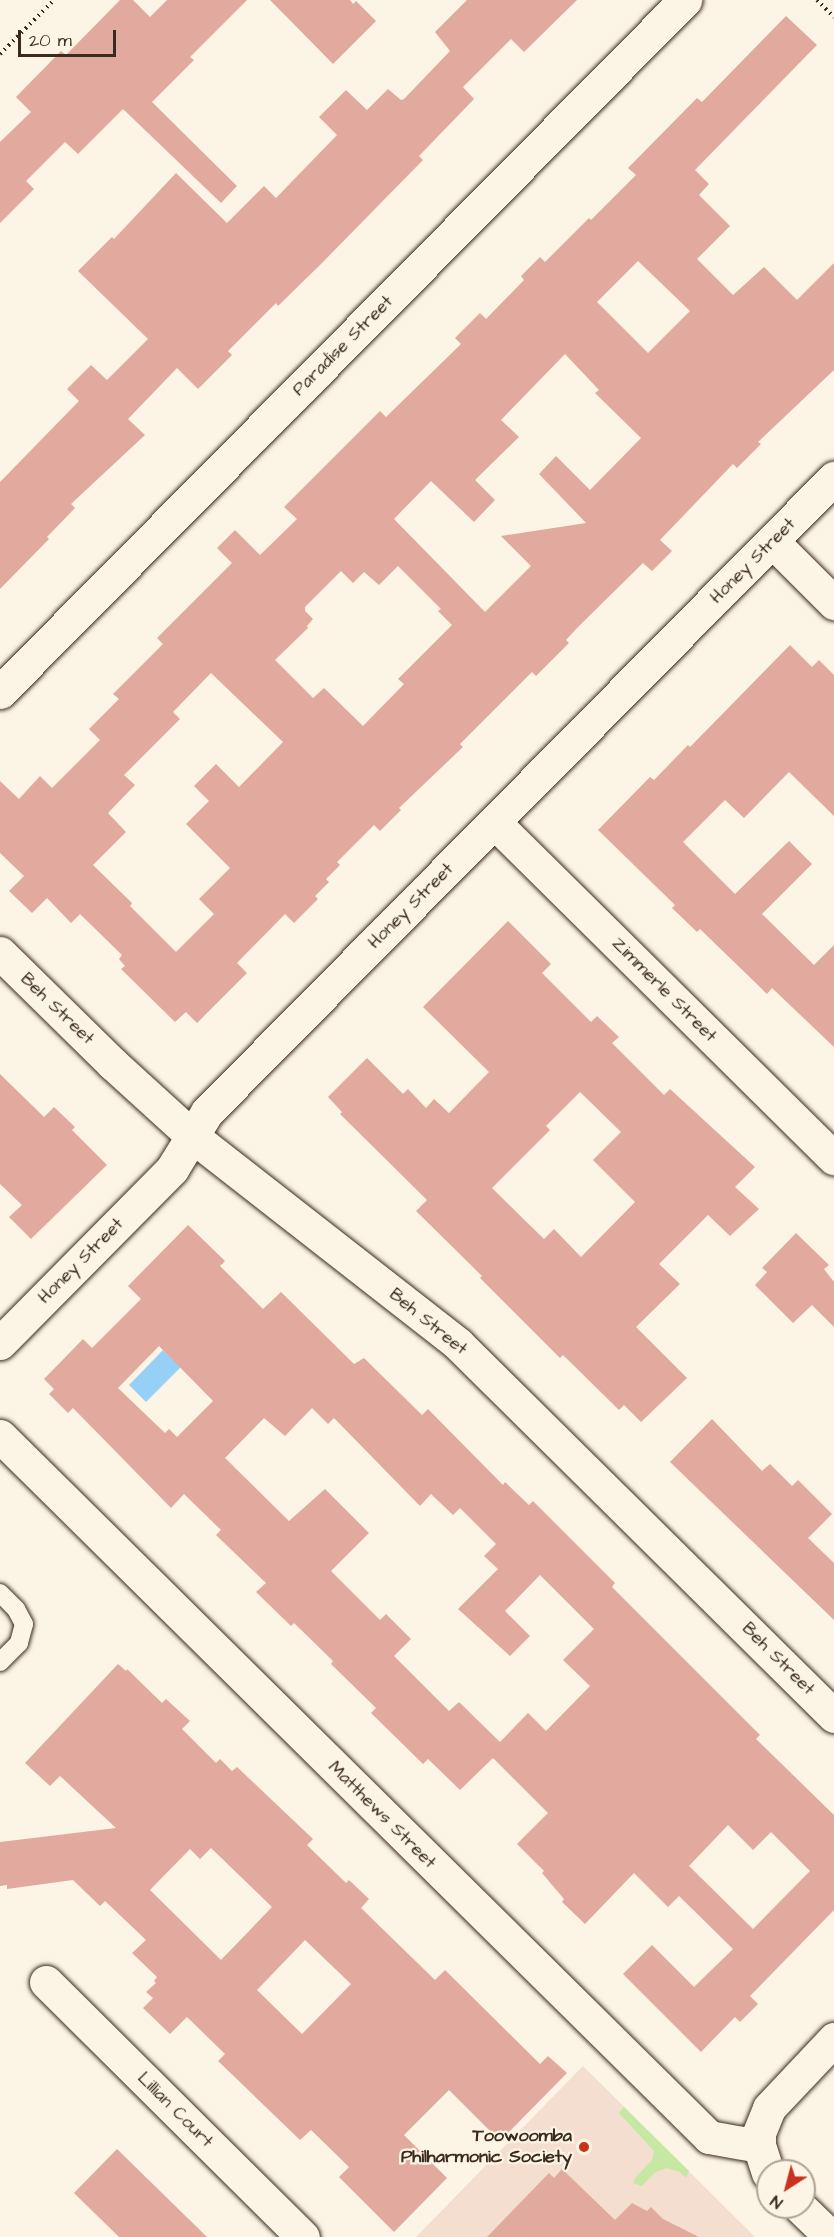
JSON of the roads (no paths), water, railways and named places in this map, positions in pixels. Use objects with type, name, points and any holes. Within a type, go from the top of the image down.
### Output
[{"type":"street","name":"Paradise Street","points":[[0,692],[685,0]]},
{"type":"street","name":"Honey Street","points":[[0,1343],[172,1169],[207,1112],[834,478]]},
{"type":"street","points":[[772,541],[834,603]]},
{"type":"street","name":"Zimmerle Street","points":[[494,822],[834,1158]]},
{"type":"street","name":"Beh Street","points":[[0,953],[113,1064],[192,1136],[458,1344],[834,1716]]},
{"type":"street","name":"Matthews Street","points":[[0,1436],[709,2138],[762,2159]]},
{"type":"street","name":"Lillian Court","points":[[46,1982],[303,2237]]},
{"type":"street","points":[[764,2159],[759,2133],[769,2108],[834,2039]]},
{"type":"street","points":[[812,2219],[831,2237]]},
{"type":"lane","points":[[0,1593],[16,1609],[24,1624],[19,1642],[0,1662]]},
{"type":"water","points":[[163,1350],[181,1367],[146,1402],[129,1385]]},
{"type":"place","name":"Toowoomba Philharmonic Society","points":[[584,2147]]}]
